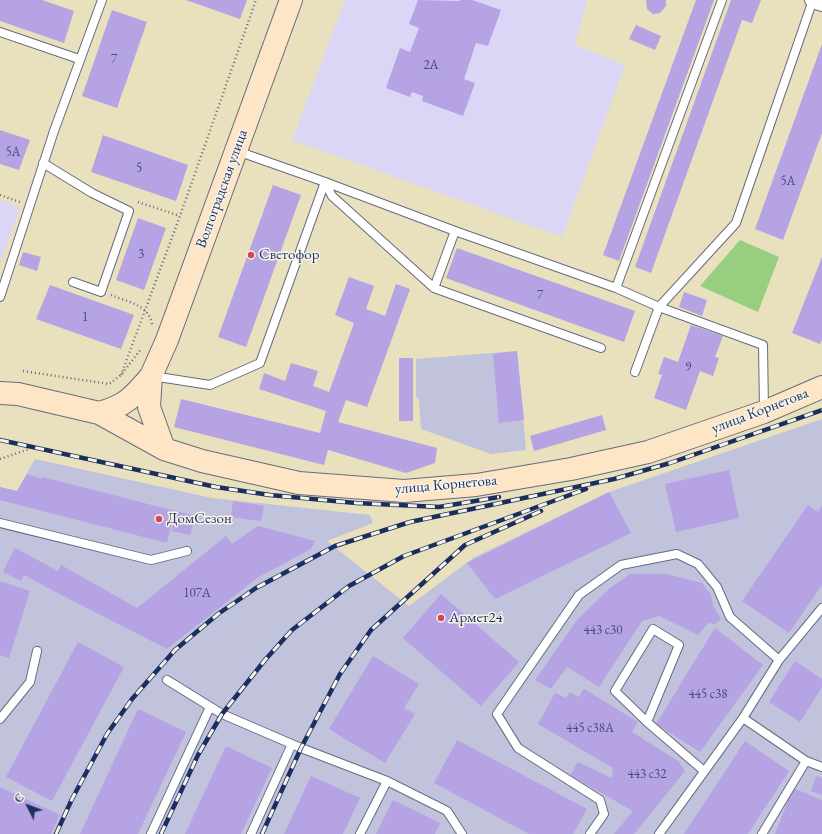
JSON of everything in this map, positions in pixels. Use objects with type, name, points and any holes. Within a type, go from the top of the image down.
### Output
[{"type":"main road","name":"Волгоградская улица","points":[[152,376],[291,0]]},
{"type":"main road","points":[[99,413],[117,408],[132,398],[152,376]]},
{"type":"main road","points":[[152,376],[149,406],[164,449]]},
{"type":"main road","name":"улица Корнетова","points":[[0,393],[18,394],[99,413],[164,449],[202,461],[299,483],[404,491],[476,485],[571,469],[648,452],[764,412],[822,387]]},
{"type":"street","points":[[813,0],[822,3]]},
{"type":"lane","points":[[0,297],[43,163],[100,0]]},
{"type":"lane","points":[[616,288],[722,0]]},
{"type":"lane","points":[[635,372],[659,307],[736,223],[813,0]]},
{"type":"lane","points":[[0,32],[79,59]]},
{"type":"lane","points":[[236,151],[616,288],[659,307],[763,345],[764,412]]},
{"type":"lane","points":[[43,163],[92,193],[129,211],[101,292],[73,282]]},
{"type":"lane","points":[[325,182],[332,196],[434,288],[602,348]]},
{"type":"lane","points":[[152,376],[210,385],[260,363],[325,182]]},
{"type":"lane","points":[[434,288],[455,231]]},
{"type":"lane","points":[[0,523],[151,560],[187,551]]},
{"type":"lane","points":[[590,834],[604,814],[600,800],[518,748],[497,714],[579,595],[621,565],[677,554],[698,564],[717,587],[730,617],[779,660]]},
{"type":"lane","points":[[659,834],[743,718],[779,660],[822,608]]},
{"type":"lane","points":[[647,722],[679,645],[653,629],[615,691],[647,722],[704,772]]},
{"type":"lane","points":[[0,720],[30,682],[37,651]]},
{"type":"lane","points":[[167,680],[222,714],[292,744],[387,781],[447,811],[462,834]]},
{"type":"lane","points":[[151,834],[210,707]]},
{"type":"lane","points":[[743,718],[806,760],[822,768]]},
{"type":"lane","points":[[250,834],[292,744]]},
{"type":"lane","points":[[762,834],[806,760]]},
{"type":"lane","points":[[360,834],[387,781]]},
{"type":"path","points":[[121,375],[180,216],[256,0]]},
{"type":"path","points":[[0,195],[29,205]]},
{"type":"path","points":[[129,211],[138,202],[180,216]]},
{"type":"path","points":[[101,292],[145,309],[151,317],[152,331]]},
{"type":"path","points":[[23,371],[109,384],[121,375],[143,347]]},
{"type":"path","points":[[0,459],[29,449]]},
{"type":"shaded area","points":[[345,0],[587,0],[575,45],[625,65],[562,237],[292,140]]},
{"type":"shaded area","points":[[0,200],[20,207],[0,265]]},
{"type":"shaded area","points":[[517,351],[526,450],[491,454],[421,429],[419,400],[416,397],[416,359]]},
{"type":"shaded area","points":[[822,419],[822,834],[0,834],[0,487],[17,491],[35,459],[212,498],[370,515],[373,523],[327,541],[409,606],[473,558],[609,492]]},
{"type":"green space","points":[[740,240],[779,257],[758,312],[700,286]]},
{"type":"building","points":[[0,0],[42,0],[74,11],[64,43],[0,21]]},
{"type":"building","points":[[186,0],[247,0],[240,19]]},
{"type":"building","points":[[418,0],[472,0],[501,10],[488,46],[476,43],[464,79],[475,83],[463,116],[422,101],[423,96],[412,92],[410,97],[386,88],[400,48],[410,52],[419,28],[409,24]]},
{"type":"building","points":[[646,0],[666,0],[666,6],[660,13],[653,14],[647,9]]},
{"type":"building","points":[[696,0],[714,0],[619,261],[603,255]]},
{"type":"building","points":[[731,0],[761,0],[752,23],[742,20],[651,273],[635,267]]},
{"type":"building","points":[[112,10],[147,22],[117,108],[82,96]]},
{"type":"building","points":[[636,25],[661,36],[655,50],[629,39]]},
{"type":"building","points":[[822,44],[822,133],[783,240],[755,229]]},
{"type":"building","points":[[0,130],[30,140],[19,170],[0,164]]},
{"type":"building","points":[[103,135],[188,165],[176,201],[91,172]]},
{"type":"building","points":[[273,185],[301,195],[246,347],[218,337]]},
{"type":"building","points":[[138,218],[166,228],[144,290],[116,280]]},
{"type":"building","points":[[457,248],[635,311],[624,342],[446,278]]},
{"type":"building","points":[[23,252],[41,257],[37,271],[19,265]]},
{"type":"building","points":[[822,257],[822,340],[820,344],[792,333]]},
{"type":"building","points":[[349,277],[374,286],[366,309],[385,316],[396,284],[410,289],[367,407],[346,400],[338,422],[437,448],[435,463],[406,473],[328,450],[324,465],[174,427],[181,399],[320,433],[326,411],[259,389],[264,373],[285,381],[291,363],[318,371],[313,386],[329,392],[354,323],[335,315]]},
{"type":"building","points":[[50,285],[134,315],[121,349],[36,319]]},
{"type":"building","points":[[684,292],[707,300],[702,316],[679,307]]},
{"type":"building","points":[[691,325],[723,336],[715,357],[719,358],[713,376],[700,371],[686,410],[654,398],[662,375],[658,374],[664,357],[678,362]]},
{"type":"building","points":[[517,351],[524,420],[499,423],[493,354]]},
{"type":"building","points":[[399,358],[413,358],[413,421],[399,421]]},
{"type":"building","points":[[602,415],[606,430],[534,451],[530,436]]},
{"type":"building","points":[[729,470],[739,518],[676,532],[665,484]]},
{"type":"building","points":[[27,474],[42,479],[43,477],[175,511],[167,543],[0,500],[0,487],[17,491]]},
{"type":"building","points":[[609,492],[631,533],[495,599],[467,563]]},
{"type":"building","points":[[233,501],[264,506],[261,521],[231,517]]},
{"type":"building","points":[[808,505],[818,512],[822,506],[822,585],[789,633],[742,601]]},
{"type":"building","points":[[176,511],[195,516],[190,535],[172,531]]},
{"type":"building","points":[[258,526],[315,541],[311,549],[257,578],[167,649],[24,575],[21,581],[3,572],[15,548],[58,571],[61,565],[137,608],[226,536],[232,544]]},
{"type":"building","points":[[630,574],[666,574],[702,583],[711,595],[713,606],[721,619],[715,624],[708,623],[698,635],[659,616],[642,621],[599,687],[567,667],[551,689],[535,680],[577,620],[610,588]]},
{"type":"building","points":[[0,581],[30,591],[9,658],[0,655]]},
{"type":"building","points":[[441,594],[519,662],[481,706],[403,638]]},
{"type":"building","points":[[715,628],[763,665],[700,752],[656,724]]},
{"type":"building","points":[[78,642],[124,667],[52,801],[6,777]]},
{"type":"building","points":[[373,656],[419,684],[404,708],[415,714],[385,763],[329,729]]},
{"type":"building","points":[[795,661],[822,679],[822,687],[800,722],[769,702]]},
{"type":"building","points":[[584,689],[638,722],[632,732],[678,761],[685,771],[634,834],[614,834],[633,811],[570,775],[578,762],[612,778],[613,768],[538,724],[555,693],[566,698],[570,692],[579,697]]},
{"type":"building","points":[[138,709],[186,732],[138,834],[80,834]]},
{"type":"building","points":[[457,740],[587,809],[573,834],[529,834],[434,783]]},
{"type":"building","points":[[745,741],[789,771],[748,834],[684,834]]},
{"type":"building","points":[[226,746],[272,768],[241,834],[185,834]]},
{"type":"building","points":[[311,776],[360,798],[343,834],[284,834]]},
{"type":"building","points":[[816,776],[822,778],[822,795],[811,791]]},
{"type":"building","points":[[0,787],[60,815],[51,834],[0,834]]},
{"type":"building","points":[[793,788],[822,800],[822,834],[775,834]]},
{"type":"building","points":[[393,800],[440,823],[435,834],[376,834]]},
{"type":"railway","points":[[56,834],[72,799],[107,734],[132,699],[175,650],[218,614],[256,588],[335,546],[410,522],[614,479],[670,463],[822,410]]},
{"type":"railway","points":[[0,440],[216,487],[270,495],[356,503],[439,507],[499,497]]},
{"type":"railway","points":[[161,834],[198,755],[222,714],[265,660],[292,630],[349,586],[404,556],[586,489]]},
{"type":"railway","points":[[262,834],[301,748],[340,674],[371,630],[465,545],[541,511]]},
{"type":"place","name":"Светофор","points":[[251,255]]},
{"type":"place","name":"ДомСезон","points":[[159,519]]},
{"type":"place","name":"Армет24","points":[[441,618]]}]
